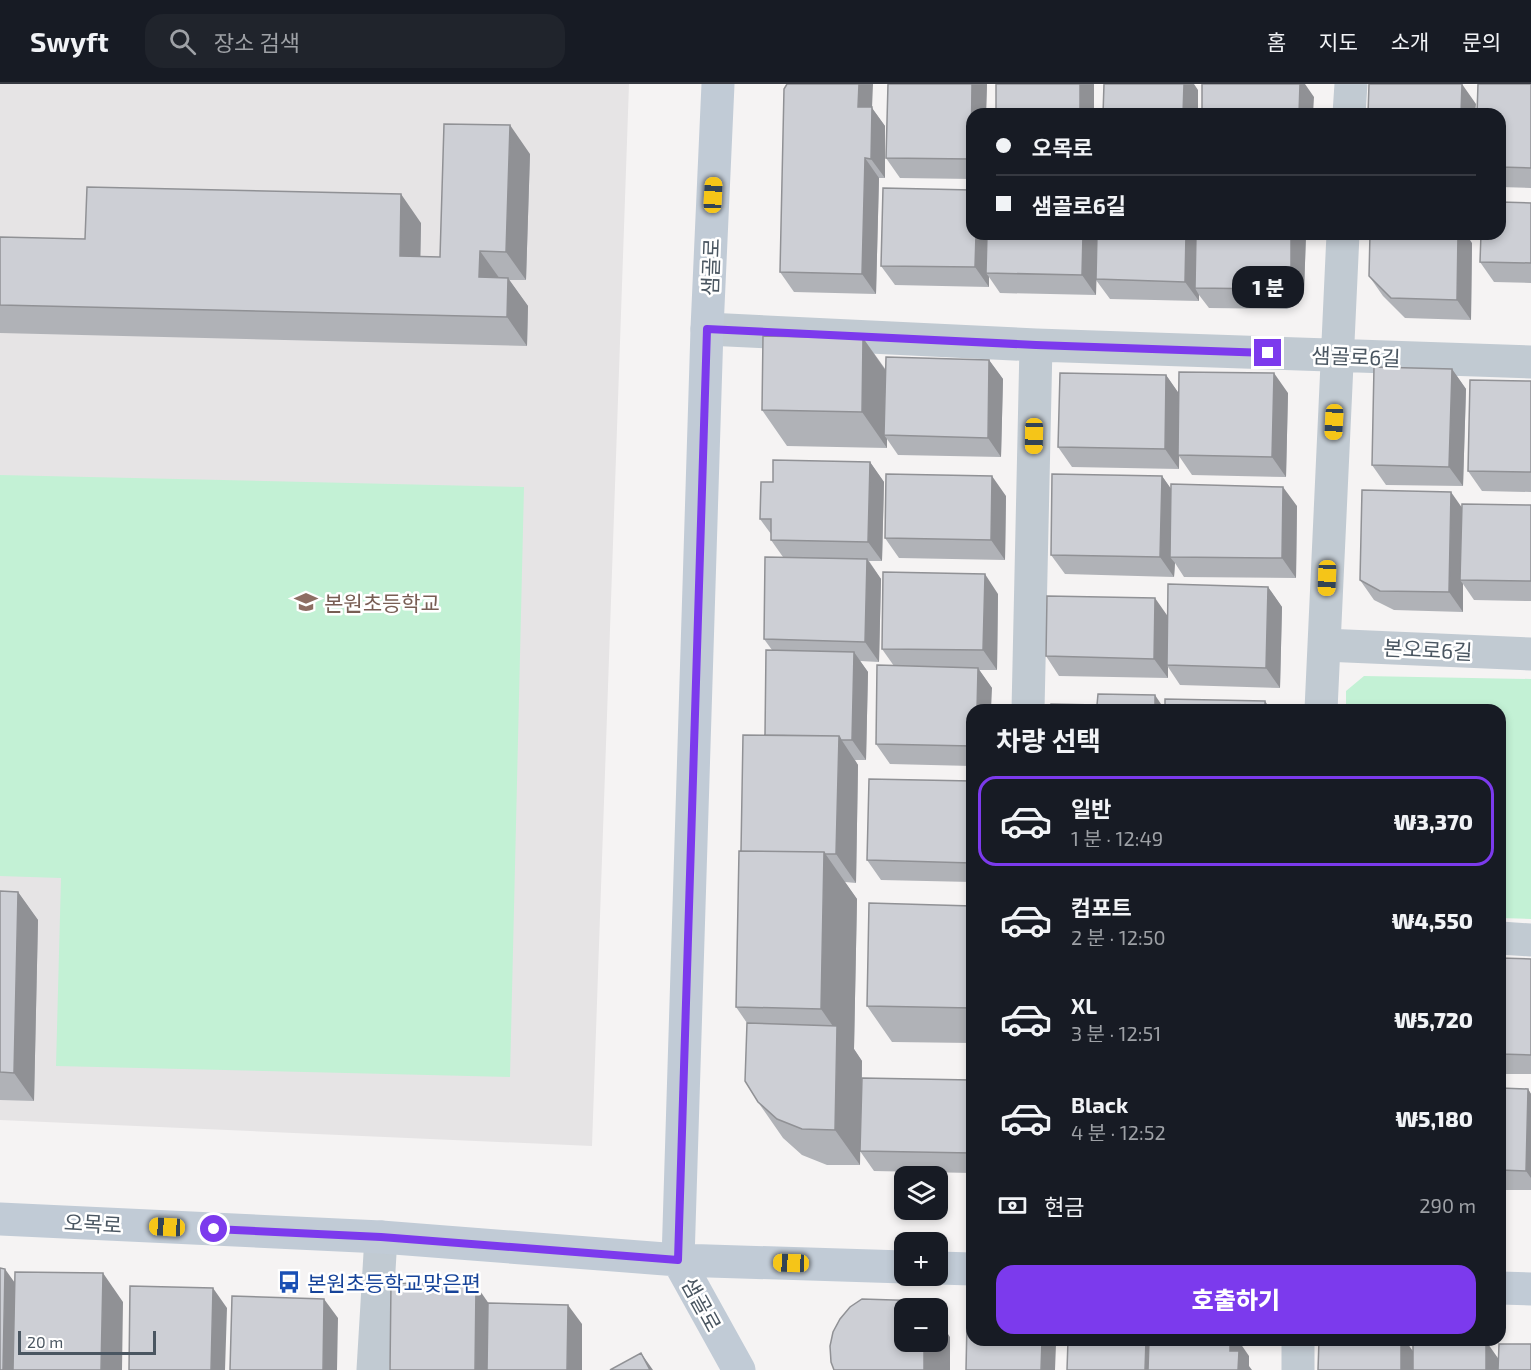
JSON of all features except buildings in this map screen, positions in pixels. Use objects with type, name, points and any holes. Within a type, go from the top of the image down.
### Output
[{"type":"street","name":"샘골로","points":[[718,84],[707,329],[678,1260],[739,1370]]},
{"type":"street","points":[[1349,108],[1351,84]]},
{"type":"street","points":[[1321,704],[1343,240]]},
{"type":"street","name":"샘골로6길","points":[[707,329],[1036,345],[1531,362]]},
{"type":"street","points":[[1028,704],[1036,345]]},
{"type":"street","name":"본오로6길","points":[[1324,645],[1531,654]]},
{"type":"street","points":[[1506,938],[1531,940]]},
{"type":"street","name":"오목로","points":[[0,1219],[381,1237],[678,1260],[894,1267]]},
{"type":"street","points":[[373,1370],[381,1237]]},
{"type":"street","points":[[948,1268],[966,1269]]},
{"type":"street","points":[[1506,1288],[1531,1289]]},
{"type":"street","points":[[1298,1346],[1298,1370]]},
{"type":"shaded area","name":"본원초등학교","points":[[0,84],[629,84],[592,1146],[0,1120]]},
{"type":"green space","points":[[0,475],[524,487],[510,1077],[56,1066],[61,878],[0,876]]},
{"type":"green space","points":[[1364,676],[1531,679],[1531,919],[1506,918],[1506,704],[1346,704],[1346,691]]},
{"type":"place","name":"본원초등학교","points":[[306,602]]},
{"type":"place","name":"본원초등학교맞은편","points":[[289,1282]]},
{"type":"route","points":[[214,1229],[381,1237],[678,1260],[707,329],[1036,345],[1268,353]]}]
